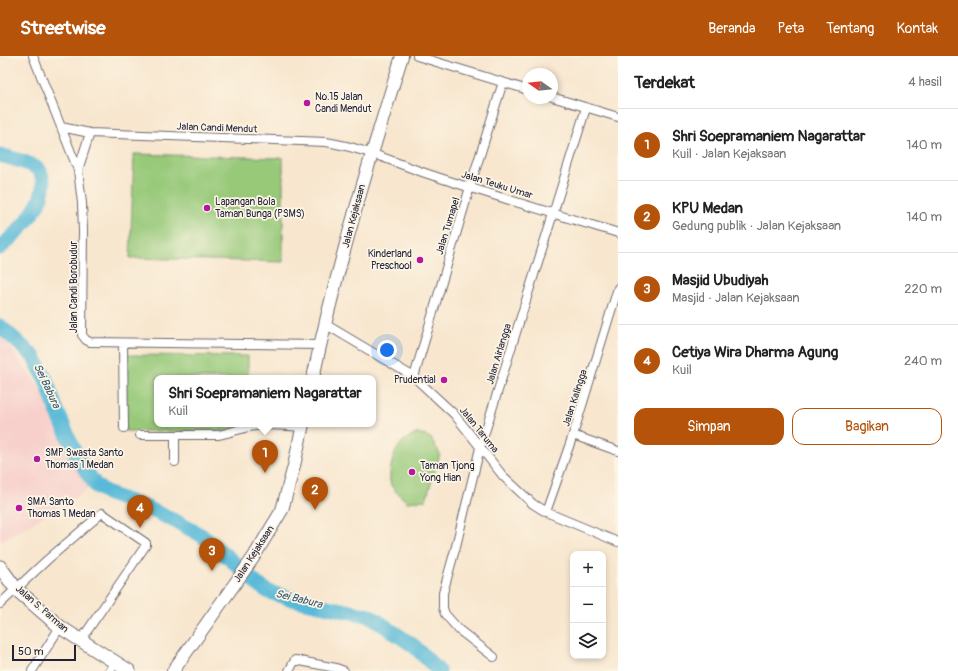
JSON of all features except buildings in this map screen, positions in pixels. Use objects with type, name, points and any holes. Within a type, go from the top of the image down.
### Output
[{"type":"main road","name":"Jalan Kejaksaan","points":[[314,375],[325,324],[371,153],[402,56]]},
{"type":"main road","name":"Jalan Kejaksaan","points":[[173,671],[252,558],[282,510],[294,466],[302,427]]},
{"type":"main road","name":"Jalan S. Parman","points":[[0,567],[16,589],[60,627],[81,640],[113,667],[129,671]]},
{"type":"street","name":"Jalan Candi Borobudur","points":[[33,56],[78,170],[84,230],[82,335],[86,340],[90,342],[123,343],[320,345]]},
{"type":"street","points":[[417,56],[522,88]]},
{"type":"street","name":"Jalan Tumapel","points":[[414,376],[503,82]]},
{"type":"street","points":[[558,99],[618,117]]},
{"type":"street","name":"Jalan Airlangga","points":[[494,657],[459,630],[445,614],[443,608],[443,593],[480,448],[586,108]]},
{"type":"street","name":"Jalan Candi Mendut","points":[[61,127],[90,133],[326,142],[359,148],[371,153]]},
{"type":"street","points":[[78,170],[90,133]]},
{"type":"street","name":"Jalan Teuku Umar","points":[[371,153],[470,188],[618,233]]},
{"type":"street","name":"Jalan Kalingga","points":[[546,512],[574,435],[618,288]]},
{"type":"street","name":"Jalan Taruma","points":[[325,324],[414,376],[454,414],[503,476],[532,504],[546,512],[618,542]]},
{"type":"street","points":[[123,343],[124,428]]},
{"type":"street","points":[[140,435],[218,435],[250,427]]},
{"type":"street","points":[[175,435],[175,462]]},
{"type":"street","points":[[574,435],[618,450]]},
{"type":"street","points":[[0,604],[101,514],[104,514],[146,543],[81,640]]},
{"type":"street","points":[[32,671],[60,627]]},
{"type":"street","points":[[289,671],[295,660],[344,671]]},
{"type":"shaded area","name":"SMP Swasta Santo Thomas 1 Medan","points":[[3,338],[44,394],[59,429],[89,489],[0,542],[0,340]]},
{"type":"green space","name":"Lapangan Bola Taman Bunga (PSMS)","points":[[134,154],[283,158],[283,262],[130,258]]},
{"type":"green space","points":[[126,355],[248,356],[248,375],[154,375],[154,427],[240,427],[231,431],[125,431]]},
{"type":"green space","name":"Taman Tjong Yong Hian","points":[[418,433],[431,438],[440,454],[426,500],[407,502],[391,485],[390,471],[393,459],[399,446],[405,440]]},
{"type":"waterway","name":"Sei Babura","points":[[0,155],[21,161],[37,168],[42,177],[43,186],[37,206],[23,225],[0,248]]},
{"type":"waterway","name":"Sei Babura","points":[[0,326],[34,357],[46,380],[55,406],[76,455],[96,486],[111,495],[145,507],[201,535],[257,584],[269,592],[296,600],[370,616],[414,646],[439,671]]},
{"type":"place","name":"No.15 Jalan Candi Mendut","points":[[307,103]]},
{"type":"place","name":"Lapangan Bola Taman Bunga (PSMS)","points":[[207,208]]},
{"type":"place","name":"Kinderland Preschool","points":[[420,260]]},
{"type":"place","name":"Prudential","points":[[444,380]]},
{"type":"place","name":"SMP Swasta Santo Thomas 1 Medan","points":[[37,459]]},
{"type":"place","name":"Taman Tjong Yong Hian","points":[[412,472]]},
{"type":"place","name":"Shri Soepramaniem Nagarattar","points":[[265,473]]},
{"type":"place","name":"SMA Santo Thomas 1 Medan","points":[[19,508]]},
{"type":"place","name":"KPU Medan","points":[[315,510]]},
{"type":"place","name":"Cetiya Wira Dharma Agung","points":[[140,528]]},
{"type":"place","name":"Masjid Ubudiyah","points":[[212,571]]}]
